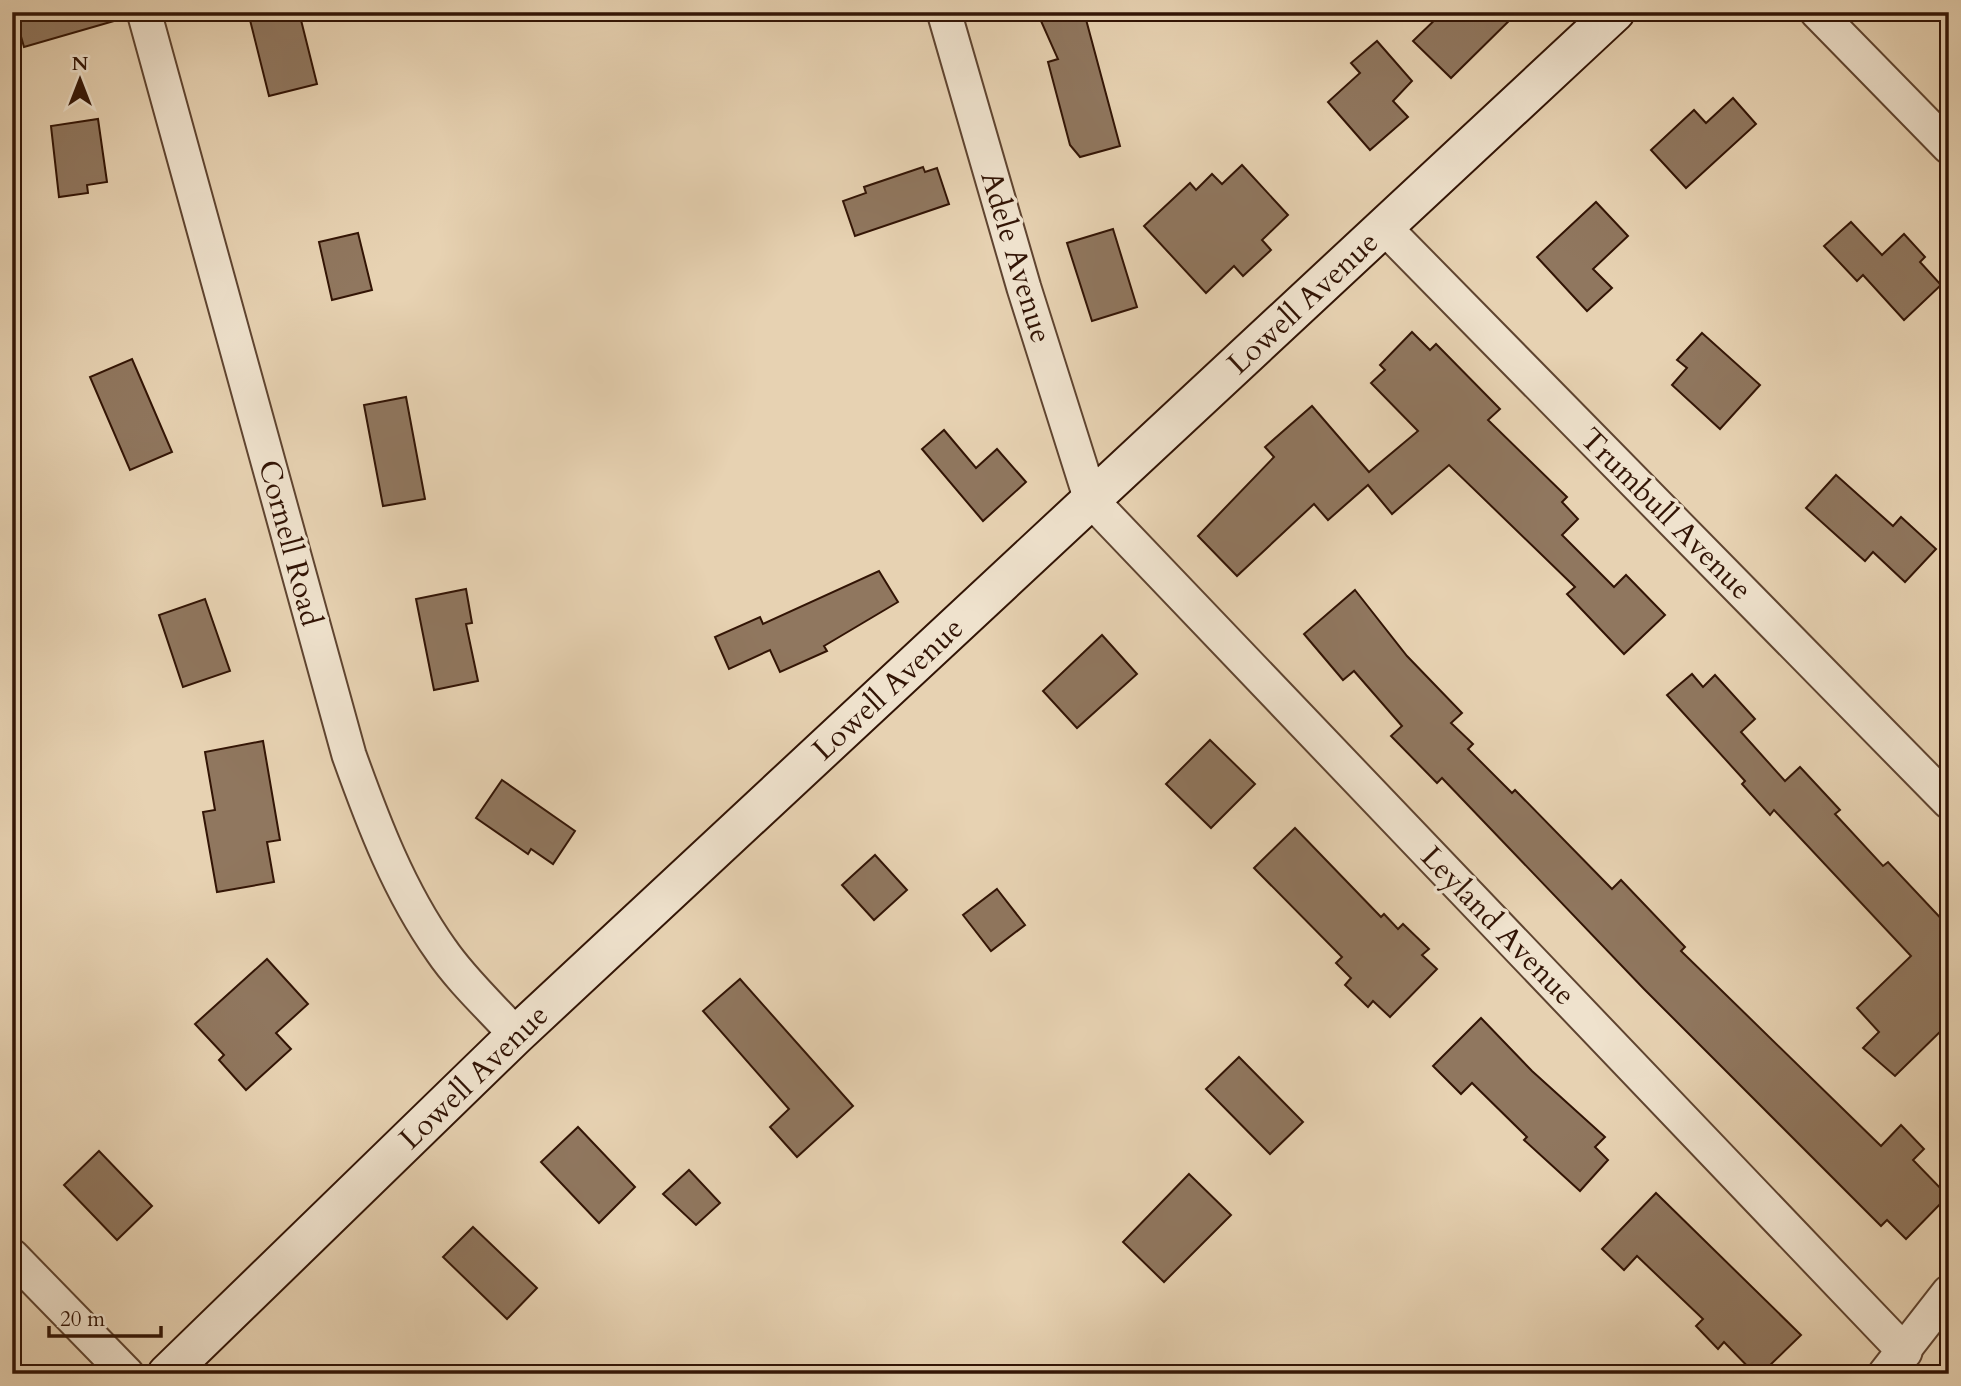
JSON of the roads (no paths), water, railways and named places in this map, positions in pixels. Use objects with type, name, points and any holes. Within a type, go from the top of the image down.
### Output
[{"type":"main road","name":"Lowell Avenue","points":[[167,1374],[516,1035],[1615,12]]},
{"type":"street","name":"Cornell Road","points":[[144,12],[349,755],[369,810],[413,904],[442,952],[516,1035]]},
{"type":"street","name":"Adele Avenue","points":[[944,12],[1024,288],[1091,500]]},
{"type":"street","points":[[1817,12],[1949,147]]},
{"type":"street","name":"Trumbull Avenue","points":[[1384,227],[1949,802]]},
{"type":"street","name":"Leyland Avenue","points":[[1091,500],[1895,1363]]},
{"type":"street","points":[[12,1256],[127,1374]]},
{"type":"street","points":[[1895,1363],[1949,1292]]}]
